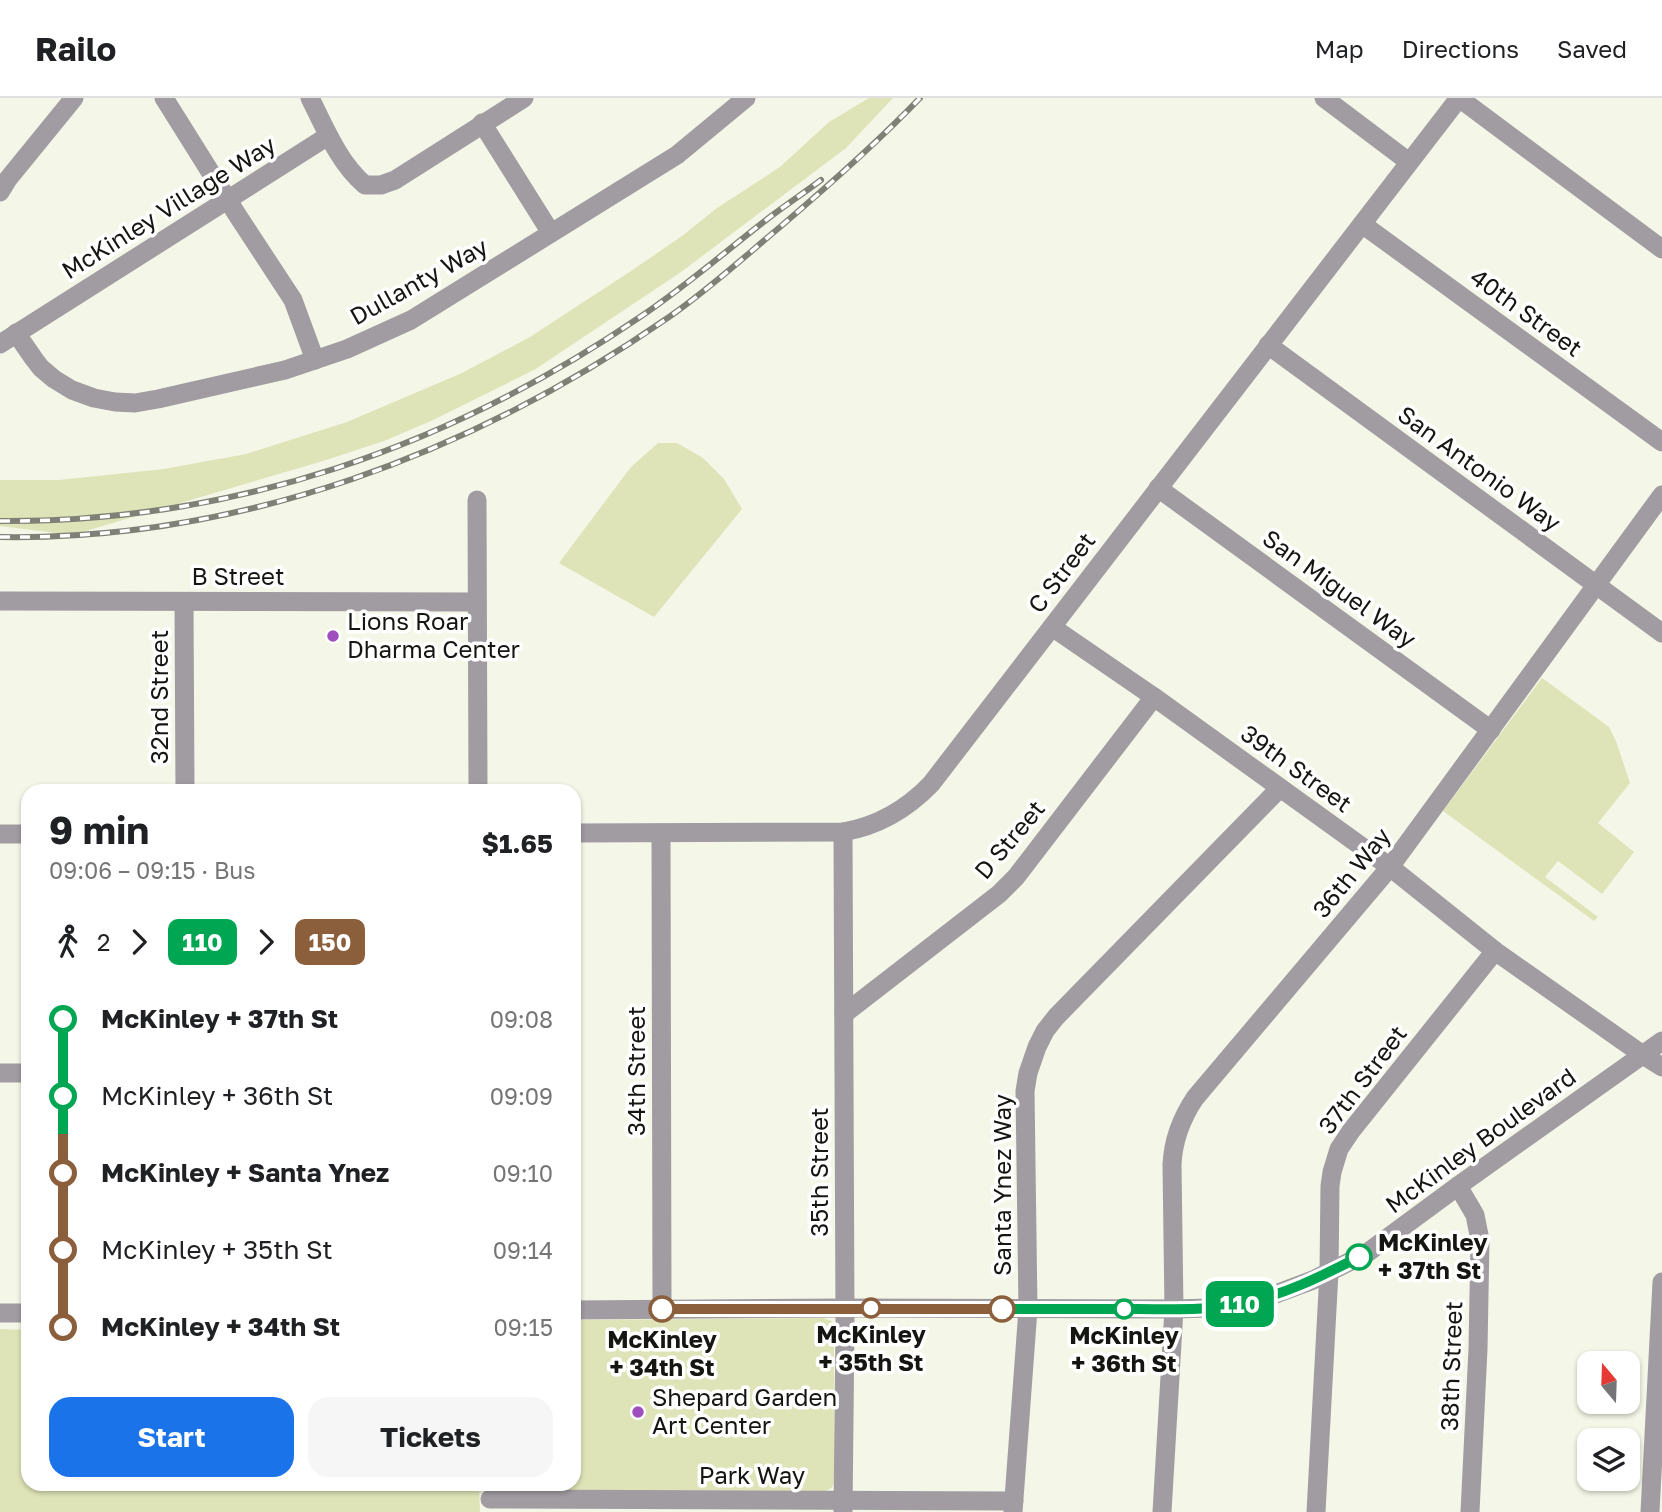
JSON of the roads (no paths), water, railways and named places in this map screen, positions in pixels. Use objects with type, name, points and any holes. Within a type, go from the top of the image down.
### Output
[{"type":"street","points":[[0,192],[74,98]]},
{"type":"street","points":[[164,98],[293,300],[315,360]]},
{"type":"street","points":[[310,98],[328,136],[355,176],[365,185],[381,185],[394,180],[524,98]]},
{"type":"street","name":"Dullanty Way","points":[[8,338],[54,379],[72,390],[115,402],[135,403],[262,376],[315,360],[347,349],[411,320],[677,155],[746,98]]},
{"type":"street","points":[[1324,98],[1409,162]]},
{"type":"street","points":[[1459,98],[1662,249]]},
{"type":"street","name":"C Street","points":[[581,833],[843,832],[885,819],[920,795],[1459,98]]},
{"type":"street","points":[[482,123],[551,233]]},
{"type":"street","name":"McKinley Village Way","points":[[8,338],[328,136]]},
{"type":"street","name":"40th Street","points":[[1362,224],[1662,442]]},
{"type":"street","name":"San Antonio Way","points":[[1268,345],[1662,633]]},
{"type":"street","name":"San Miguel Way","points":[[1158,488],[1491,730]]},
{"type":"street","name":"36th Way","points":[[1162,1512],[1174,1309],[1172,1165],[1180,1125],[1195,1098],[1390,867],[1662,495]]},
{"type":"street","points":[[477,500],[478,784]]},
{"type":"street","name":"B Street","points":[[0,601],[477,602]]},
{"type":"street","name":"32nd Street","points":[[184,602],[185,784]]},
{"type":"street","name":"39th Street","points":[[1052,627],[1390,867],[1495,951],[1643,1055]]},
{"type":"street","name":"D Street","points":[[844,1014],[999,894],[1016,877],[1154,697]]},
{"type":"street","name":"Santa Ynez Way","points":[[1014,1507],[1028,1309],[1025,1100],[1028,1073],[1037,1047],[1056,1017],[1280,789]]},
{"type":"street","name":"35th Street","points":[[843,832],[843,1506]]},
{"type":"street","name":"34th Street","points":[[662,833],[662,1309]]},
{"type":"street","points":[[0,834],[21,834]]},
{"type":"street","name":"37th Street","points":[[1316,1512],[1329,1272],[1329,1198],[1332,1172],[1339,1149],[1495,951]]},
{"type":"street","name":"McKinley Boulevard","points":[[581,1310],[1174,1309],[1210,1308],[1251,1301],[1283,1293],[1367,1253],[1662,1041]]},
{"type":"street","points":[[1643,1055],[1662,1067]]},
{"type":"street","points":[[0,1073],[21,1073]]},
{"type":"street","name":"38th Street","points":[[1458,1186],[1475,1215],[1480,1240],[1470,1512]]},
{"type":"street","points":[[1650,1512],[1662,1282]]},
{"type":"street","points":[[0,1313],[21,1313]]},
{"type":"street","name":"Park Way","points":[[490,1498],[659,1506],[1014,1507]]},
{"type":"railway","points":[[0,537],[90,534],[178,523],[265,505],[351,480],[434,447],[516,409],[594,366],[698,296],[834,180],[920,98]]},
{"type":"railway","points":[[0,521],[86,518],[171,508],[254,492],[335,468],[415,439],[492,404],[567,363],[640,317],[821,180]]},
{"type":"place","name":"Lions Roar Dharma Center","points":[[333,636]]},
{"type":"place","name":"McKinley + 37th St","points":[[1359,1257]]},
{"type":"place","name":"McKinley + 35th St","points":[[871,1308]]},
{"type":"place","name":"McKinley + 34th St","points":[[662,1309]]},
{"type":"place","name":"McKinley + 36th St","points":[[1124,1309]]},
{"type":"place","name":"Shepard Garden Art Center","points":[[638,1412]]}]
